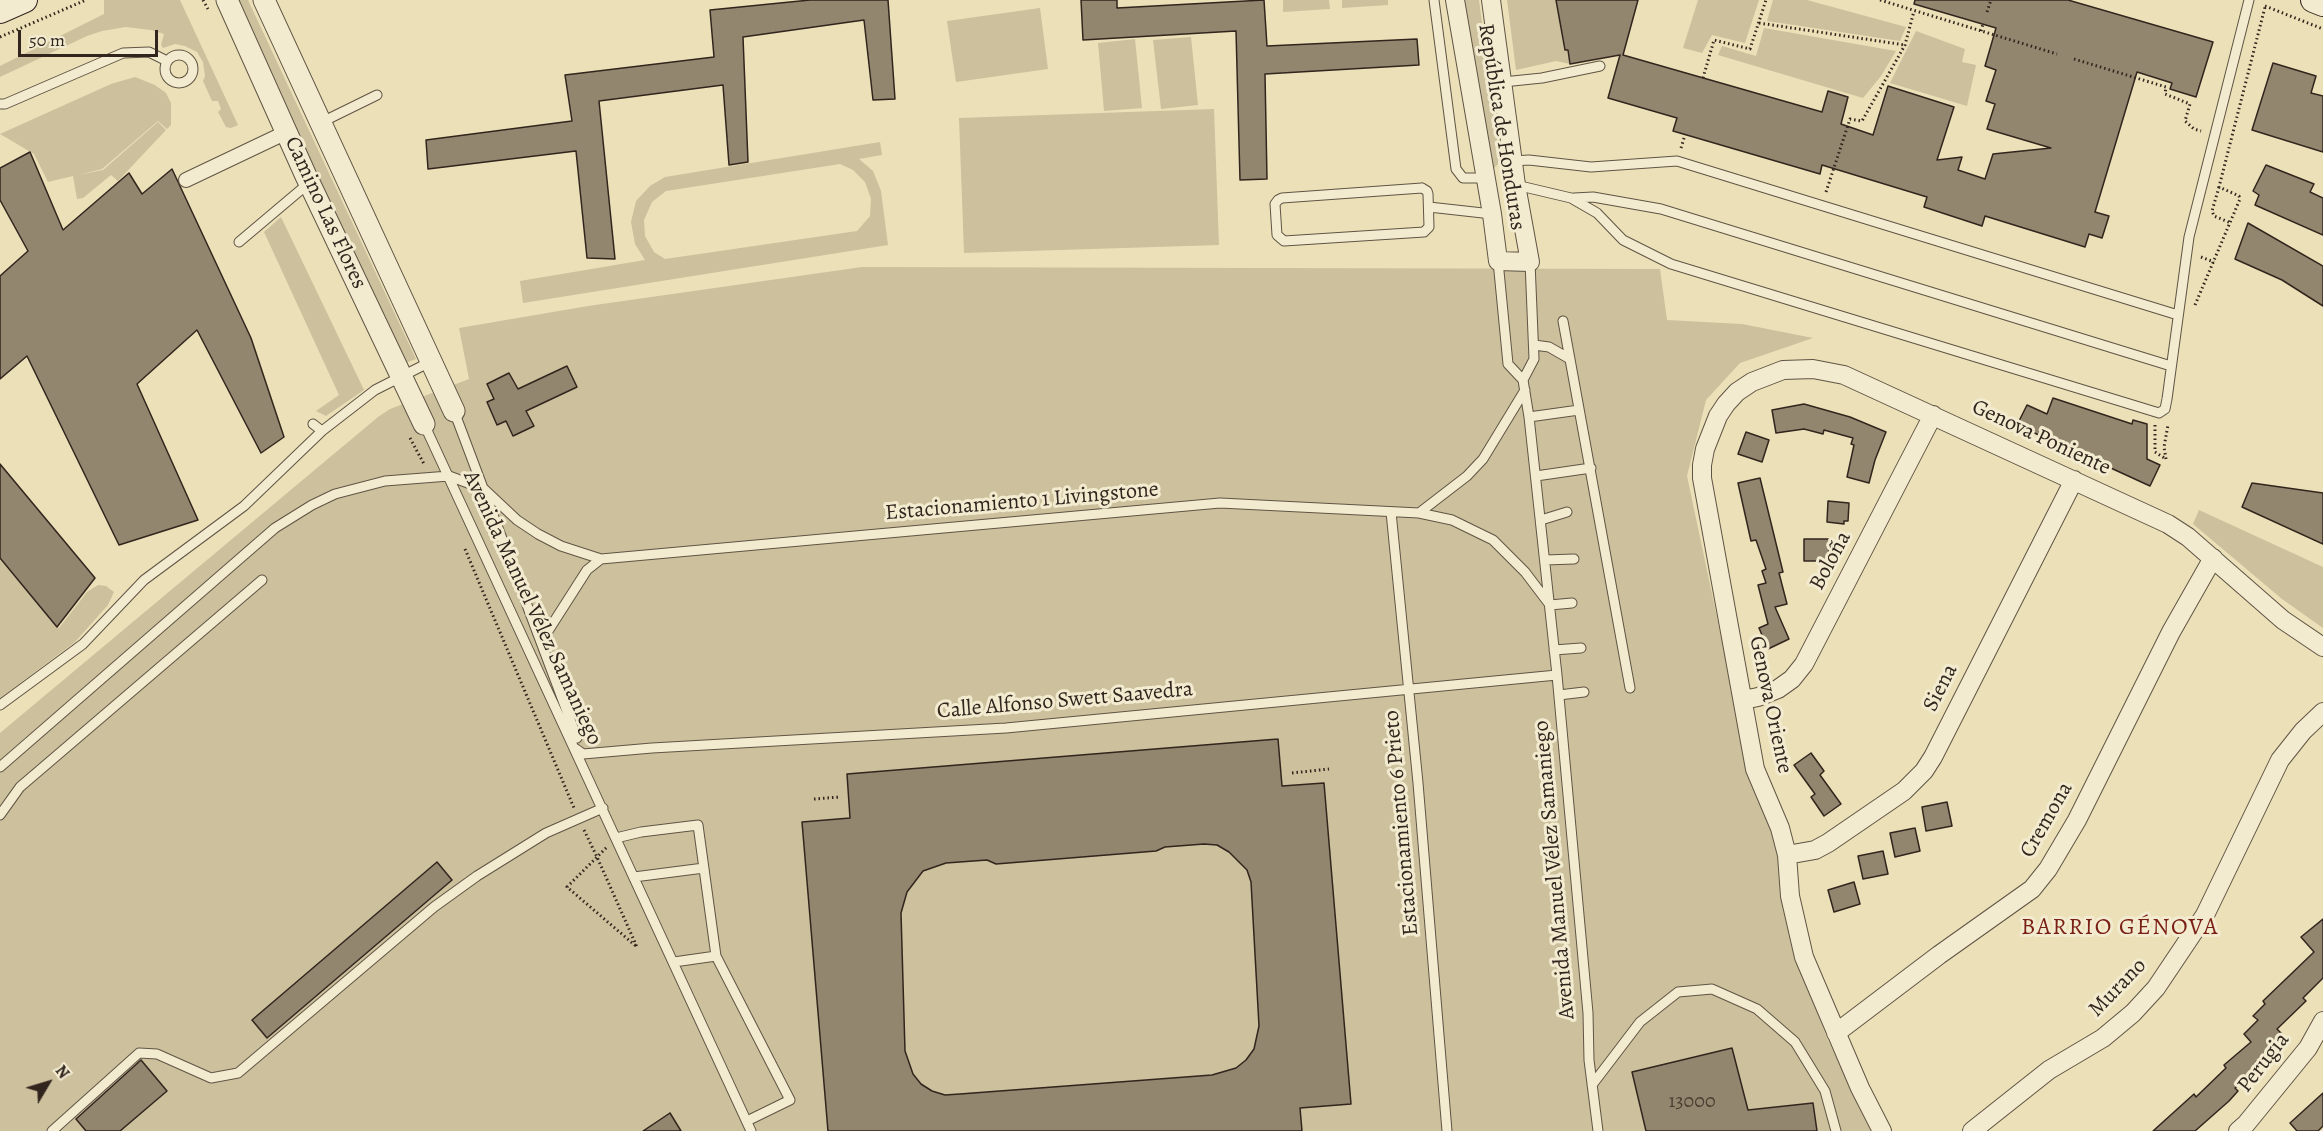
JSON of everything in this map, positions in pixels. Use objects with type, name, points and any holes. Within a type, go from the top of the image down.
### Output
[{"type":"main road","points":[[2313,0],[2323,4]]},
{"type":"street","name":"Camino Las Flores","points":[[227,0],[306,176],[424,424]]},
{"type":"street","name":"Camino Las Flores","points":[[264,0],[456,415]]},
{"type":"street","name":"República de Honduras","points":[[1455,0],[1498,261]]},
{"type":"street","name":"República de Honduras","points":[[1491,0],[1516,186],[1530,262]]},
{"type":"street","points":[[186,180],[286,132]]},
{"type":"street","points":[[1486,178],[1516,186]]},
{"type":"street","points":[[1498,261],[1530,262]]},
{"type":"street","points":[[381,331],[410,317]]},
{"type":"street","name":"Genova Poniente","points":[[1718,416],[1732,398],[1752,382],[1783,370],[1799,368],[1844,375],[2168,524],[2188,537],[2283,620],[2323,647]]},
{"type":"street","name":"Boloña","points":[[1743,700],[1778,689],[1792,679],[1804,663],[1933,415]]},
{"type":"street","name":"Genova Oriente","points":[[1718,416],[1705,449],[1702,478],[1755,769],[1780,828],[1787,855],[1790,896],[1804,957],[1836,1034],[1882,1131]]},
{"type":"street","name":"Siena","points":[[1787,855],[1815,850],[1828,843],[1904,790],[1924,771],[1933,758],[2074,480]]},
{"type":"street","name":"Cremona","points":[[1836,1034],[1939,955],[2032,889],[2048,869],[2077,820],[2172,632],[2213,558]]},
{"type":"street","name":"Murano","points":[[1972,1131],[2049,1070],[2103,1038],[2133,1013],[2156,988],[2205,915],[2280,760],[2303,731],[2323,712]]},
{"type":"street","name":"Perugia","points":[[2238,1131],[2308,1048],[2323,1021]]},
{"type":"lane","points":[[1434,0],[1456,169],[1463,178],[1486,178]]},
{"type":"lane","points":[[1571,198],[1597,213],[1623,240],[1671,264],[2160,413],[2165,409],[2189,237],[2249,0]]},
{"type":"lane","points":[[0,104],[5,105],[123,53],[149,52],[167,61]]},
{"type":"lane","points":[[1503,82],[1542,78],[1599,66]]},
{"type":"lane","points":[[322,122],[377,95]]},
{"type":"lane","points":[[1513,161],[1529,160],[1591,167],[1677,161],[2178,315]]},
{"type":"lane","points":[[239,242],[303,188],[306,176]]},
{"type":"lane","points":[[1516,186],[1571,198],[1593,197],[1661,209],[2171,366]]},
{"type":"lane","points":[[1422,188],[1427,191],[1429,207],[1429,227],[1424,232],[1284,241],[1277,235],[1276,201],[1282,198],[1422,188]]},
{"type":"lane","points":[[1429,207],[1492,214]]},
{"type":"lane","points":[[1498,261],[1508,364],[1524,385]]},
{"type":"lane","points":[[1419,513],[1467,476],[1483,459],[1524,385],[1534,359],[1530,262]]},
{"type":"lane","points":[[1563,321],[1630,688]]},
{"type":"lane","points":[[1534,345],[1549,347],[1570,359]]},
{"type":"lane","points":[[0,705],[82,644],[144,580],[244,506],[322,430],[375,390],[430,362]]},
{"type":"lane","name":"Avenida Manuel Vélez Samaniego","points":[[1524,385],[1530,417],[1559,695],[1575,861],[1592,1085],[1598,1131]]},
{"type":"lane","points":[[1530,417],[1579,410]]},
{"type":"lane","name":"Avenida Manuel Vélez Samaniego","points":[[456,415],[579,751]]},
{"type":"lane","points":[[313,424],[322,430]]},
{"type":"lane","name":"Avenida Manuel Vélez Samaniego","points":[[424,424],[579,751],[616,838],[751,1131]]},
{"type":"lane","points":[[1536,476],[1591,468]]},
{"type":"lane","points":[[0,767],[275,528],[293,515],[335,494],[385,481],[449,476],[484,489]]},
{"type":"lane","name":"Estacionamiento 1 Livingstone","points":[[484,489],[517,520],[538,534],[561,546],[601,559],[1220,502],[1419,513],[1452,520],[1493,540],[1525,572],[1550,605]]},
{"type":"lane","name":"Estacionamiento 6 Prieto","points":[[1391,512],[1410,690],[1447,1131]]},
{"type":"lane","points":[[1541,520],[1567,512]]},
{"type":"lane","points":[[541,642],[587,570],[601,559]]},
{"type":"lane","points":[[1545,560],[1574,559]]},
{"type":"lane","points":[[0,815],[20,787],[262,580]]},
{"type":"lane","points":[[1550,605],[1572,603]]},
{"type":"lane","points":[[1554,650],[1581,648]]},
{"type":"lane","name":"Calle Alfonso Swett Saavedra","points":[[579,751],[1006,728],[1557,675]]},
{"type":"lane","points":[[1559,695],[1584,692]]},
{"type":"lane","points":[[52,1131],[139,1053],[157,1054],[211,1078],[238,1073],[434,907],[477,876],[546,833],[603,808]]},
{"type":"lane","points":[[616,838],[641,831],[698,825],[716,956],[790,1100],[747,1122]]},
{"type":"lane","points":[[634,877],[704,868]]},
{"type":"lane","points":[[674,962],[716,956]]},
{"type":"lane","points":[[1592,1085],[1640,1022],[1678,992],[1712,989],[1756,1009],[1795,1042],[1825,1091],[1836,1131]]},
{"type":"path","points":[[0,38],[86,0]]},
{"type":"path","points":[[1702,78],[1714,40],[1750,49],[1766,0]]},
{"type":"path","points":[[1880,0],[2057,54]]},
{"type":"path","points":[[1987,12],[1991,0]]},
{"type":"path","points":[[2249,0],[2323,29]]},
{"type":"path","points":[[2231,223],[2214,216],[2212,211],[2265,7]]},
{"type":"path","points":[[1822,206],[1850,119],[1862,121],[1905,45],[1914,11]]},
{"type":"path","points":[[1759,22],[1905,45]]},
{"type":"path","points":[[1981,31],[1983,24]]},
{"type":"path","points":[[2074,59],[2166,87],[2165,94],[2190,104]]},
{"type":"path","points":[[2194,306],[2231,223],[2239,196],[2219,187]]},
{"type":"path","points":[[2155,412],[2155,452],[2166,459],[2164,447],[2168,425]]},
{"type":"path","points":[[412,442],[431,477]]},
{"type":"path","points":[[461,540],[579,819],[597,857],[637,947],[567,887],[597,857],[616,838]]},
{"type":"path","points":[[1292,773],[1329,769]]},
{"type":"path","points":[[814,800],[840,797]]},
{"type":"shaded area","points":[[104,0],[180,0],[238,125],[231,128],[226,127],[218,112],[221,109],[218,101],[212,101],[203,81],[205,76],[203,62],[197,52],[175,44],[163,48],[161,45],[164,34],[151,30],[126,27],[102,31],[0,77],[0,66],[104,14]]},
{"type":"shaded area","points":[[234,0],[248,0],[416,359],[405,363]]},
{"type":"shaded area","points":[[1283,0],[1329,0],[1330,9],[1283,12]]},
{"type":"shaded area","points":[[1342,0],[1388,0],[1388,5],[1342,8]]},
{"type":"shaded area","points":[[1464,0],[1479,0],[1500,162],[1494,168],[1491,167]]},
{"type":"shaded area","points":[[1507,0],[1556,0],[1564,50],[1568,50],[1570,64],[1556,61],[1516,70]]},
{"type":"shaded area","points":[[1698,0],[1759,0],[1745,43],[1712,35],[1702,53],[1683,48]]},
{"type":"shaded area","points":[[1773,0],[1807,0],[1906,27],[1900,41],[1767,21]]},
{"type":"shaded area","points":[[1040,8],[1048,69],[956,82],[947,21]]},
{"type":"shaded area","points":[[1764,28],[1896,51],[1881,76],[1863,98],[1718,55],[1722,46],[1756,56]]},
{"type":"shaded area","points":[[1916,31],[1965,49],[1962,62],[1976,65],[1967,106],[1890,83]]},
{"type":"shaded area","points":[[1191,37],[1198,105],[1161,109],[1153,40]]},
{"type":"shaded area","points":[[1135,39],[1142,108],[1104,111],[1098,43]]},
{"type":"shaded area","points":[[135,77],[155,85],[166,93],[171,103],[171,125],[167,129],[158,121],[102,169],[78,175],[103,170],[158,122],[166,130],[118,181],[111,175],[83,198],[77,199],[73,176],[48,182],[34,154],[0,134],[111,84]]},
{"type":"shaded area","points":[[1214,109],[1219,245],[964,253],[959,118]]},
{"type":"shaded area","points":[[880,142],[882,155],[859,159],[873,171],[881,191],[888,245],[523,303],[520,281],[645,260],[635,244],[631,222],[636,201],[650,186],[665,177]],"holes":[[[840,164],[853,170],[865,182],[871,199],[870,216],[857,231],[665,259],[654,252],[645,236],[644,220],[652,202],[666,191]]]},
{"type":"shaded area","points":[[281,217],[364,390],[326,416],[316,411],[339,395],[264,232]]},
{"type":"shaded area","points":[[862,267],[1660,269],[1667,320],[1742,324],[1813,338],[1740,363],[1706,400],[1687,476],[1750,773],[1775,829],[1796,954],[1827,1038],[1872,1131],[0,1131],[0,733],[378,417],[390,409],[469,379],[459,328],[588,306]]},
{"type":"shaded area","points":[[2199,510],[2323,567],[2323,628],[2282,599],[2193,524]]},
{"type":"shaded area","points":[[0,560],[59,628],[87,592],[98,585],[106,586],[114,592],[108,605],[75,642],[0,698]]},
{"type":"building","points":[[810,0],[888,0],[895,99],[873,100],[864,20],[743,37],[748,162],[729,165],[723,85],[599,101],[615,259],[587,258],[576,151],[428,169],[426,140],[572,121],[565,75],[714,57],[710,10]]},
{"type":"building","points":[[1081,0],[1117,0],[1117,8],[1264,0],[1267,46],[1417,39],[1419,65],[1265,74],[1267,179],[1240,180],[1236,31],[1083,40]]},
{"type":"building","points":[[1556,0],[1638,0],[1623,55],[1822,112],[1828,91],[1848,97],[1841,124],[1873,135],[1888,86],[1954,107],[1937,160],[1962,157],[1958,170],[1985,179],[1993,154],[2051,148],[1987,129],[1995,104],[1986,101],[1996,70],[1985,66],[1996,28],[1914,4],[1915,0],[2068,0],[2213,42],[2196,97],[2170,89],[2172,83],[2137,72],[2095,212],[2109,216],[2102,238],[2089,234],[2085,247],[1985,216],[1982,226],[1924,207],[1927,197],[1822,165],[1820,174],[1673,131],[1677,118],[1608,98],[1620,55],[1570,64],[1568,50],[1565,50]]},
{"type":"building","points":[[2273,63],[2316,76],[2311,93],[2323,96],[2323,152],[2252,130]]},
{"type":"building","points":[[30,152],[63,230],[129,173],[142,194],[172,169],[251,338],[284,437],[261,453],[197,330],[137,384],[198,520],[119,545],[27,356],[0,379],[0,276],[28,251],[0,200],[0,168]]},
{"type":"building","points":[[2266,165],[2314,184],[2310,192],[2323,198],[2323,235],[2255,205],[2259,195],[2253,191]]},
{"type":"building","points":[[2248,223],[2323,266],[2323,306],[2282,280],[2235,259]]},
{"type":"building","points":[[567,366],[577,387],[526,411],[534,426],[513,436],[506,421],[497,425],[487,402],[494,399],[487,384],[509,373],[518,389]]},
{"type":"building","points":[[2053,398],[2132,424],[2133,420],[2147,424],[2147,459],[2160,465],[2150,486],[2017,425],[2027,405],[2047,414]]},
{"type":"building","points":[[1804,404],[1850,417],[1886,432],[1869,483],[1847,477],[1854,445],[1851,444],[1853,438],[1824,430],[1823,434],[1804,429],[1776,433],[1772,410]]},
{"type":"building","points":[[1746,432],[1769,440],[1762,462],[1738,454]]},
{"type":"building","points":[[0,464],[95,578],[57,627],[0,558]]},
{"type":"building","points":[[1760,478],[1783,572],[1779,573],[1787,604],[1775,607],[1789,639],[1768,649],[1759,628],[1768,624],[1758,585],[1766,583],[1762,571],[1766,569],[1756,540],[1751,541],[1738,483]]},
{"type":"building","points":[[2252,483],[2323,493],[2323,544],[2242,507]]},
{"type":"building","points":[[1828,501],[1849,503],[1848,521],[1844,521],[1844,524],[1827,522]]},
{"type":"building","points":[[1804,539],[1829,539],[1829,561],[1804,561]]},
{"type":"building","points":[[1278,739],[1282,786],[1324,783],[1351,1104],[1300,1108],[1302,1131],[828,1131],[802,822],[850,818],[847,774]],"holes":[[[1217,845],[1229,852],[1247,870],[1251,882],[1259,1026],[1254,1049],[1236,1068],[1212,1075],[945,1095],[921,1084],[913,1074],[905,1051],[901,913],[907,892],[923,871],[946,863],[987,860],[996,864],[1156,851],[1165,847]]]},
{"type":"building","points":[[1811,753],[1824,771],[1820,775],[1841,804],[1824,816],[1811,797],[1815,794],[1794,765]]},
{"type":"building","points":[[1947,802],[1952,826],[1926,831],[1922,807]]},
{"type":"building","points":[[1915,828],[1920,851],[1895,857],[1890,833]]},
{"type":"building","points":[[1883,851],[1888,874],[1863,879],[1858,856]]},
{"type":"building","points":[[437,862],[452,880],[267,1038],[252,1020]]},
{"type":"building","points":[[1854,882],[1860,904],[1834,912],[1828,890]]},
{"type":"building","points":[[2323,919],[2323,978],[2303,998],[2306,1001],[2277,1029],[2284,1036],[2254,1064],[2258,1069],[2235,1088],[2238,1091],[2229,1101],[2195,1131],[2153,1131],[2194,1094],[2196,1097],[2226,1068],[2224,1065],[2251,1042],[2244,1034],[2258,1020],[2253,1016],[2265,1004],[2263,1001],[2314,952],[2301,937]]},
{"type":"building","points":[[1732,1048],[1748,1110],[1813,1103],[1817,1131],[1646,1131],[1632,1072]]},
{"type":"building","points":[[141,1060],[167,1091],[120,1131],[86,1131],[76,1119]]},
{"type":"building","points":[[2323,1093],[2323,1126],[2318,1131],[2297,1131],[2290,1123]]},
{"type":"building","points":[[670,1113],[681,1131],[643,1131]]},
{"type":"district","name":"BARRIO GÉNOVA","points":[[2120,928]]}]
